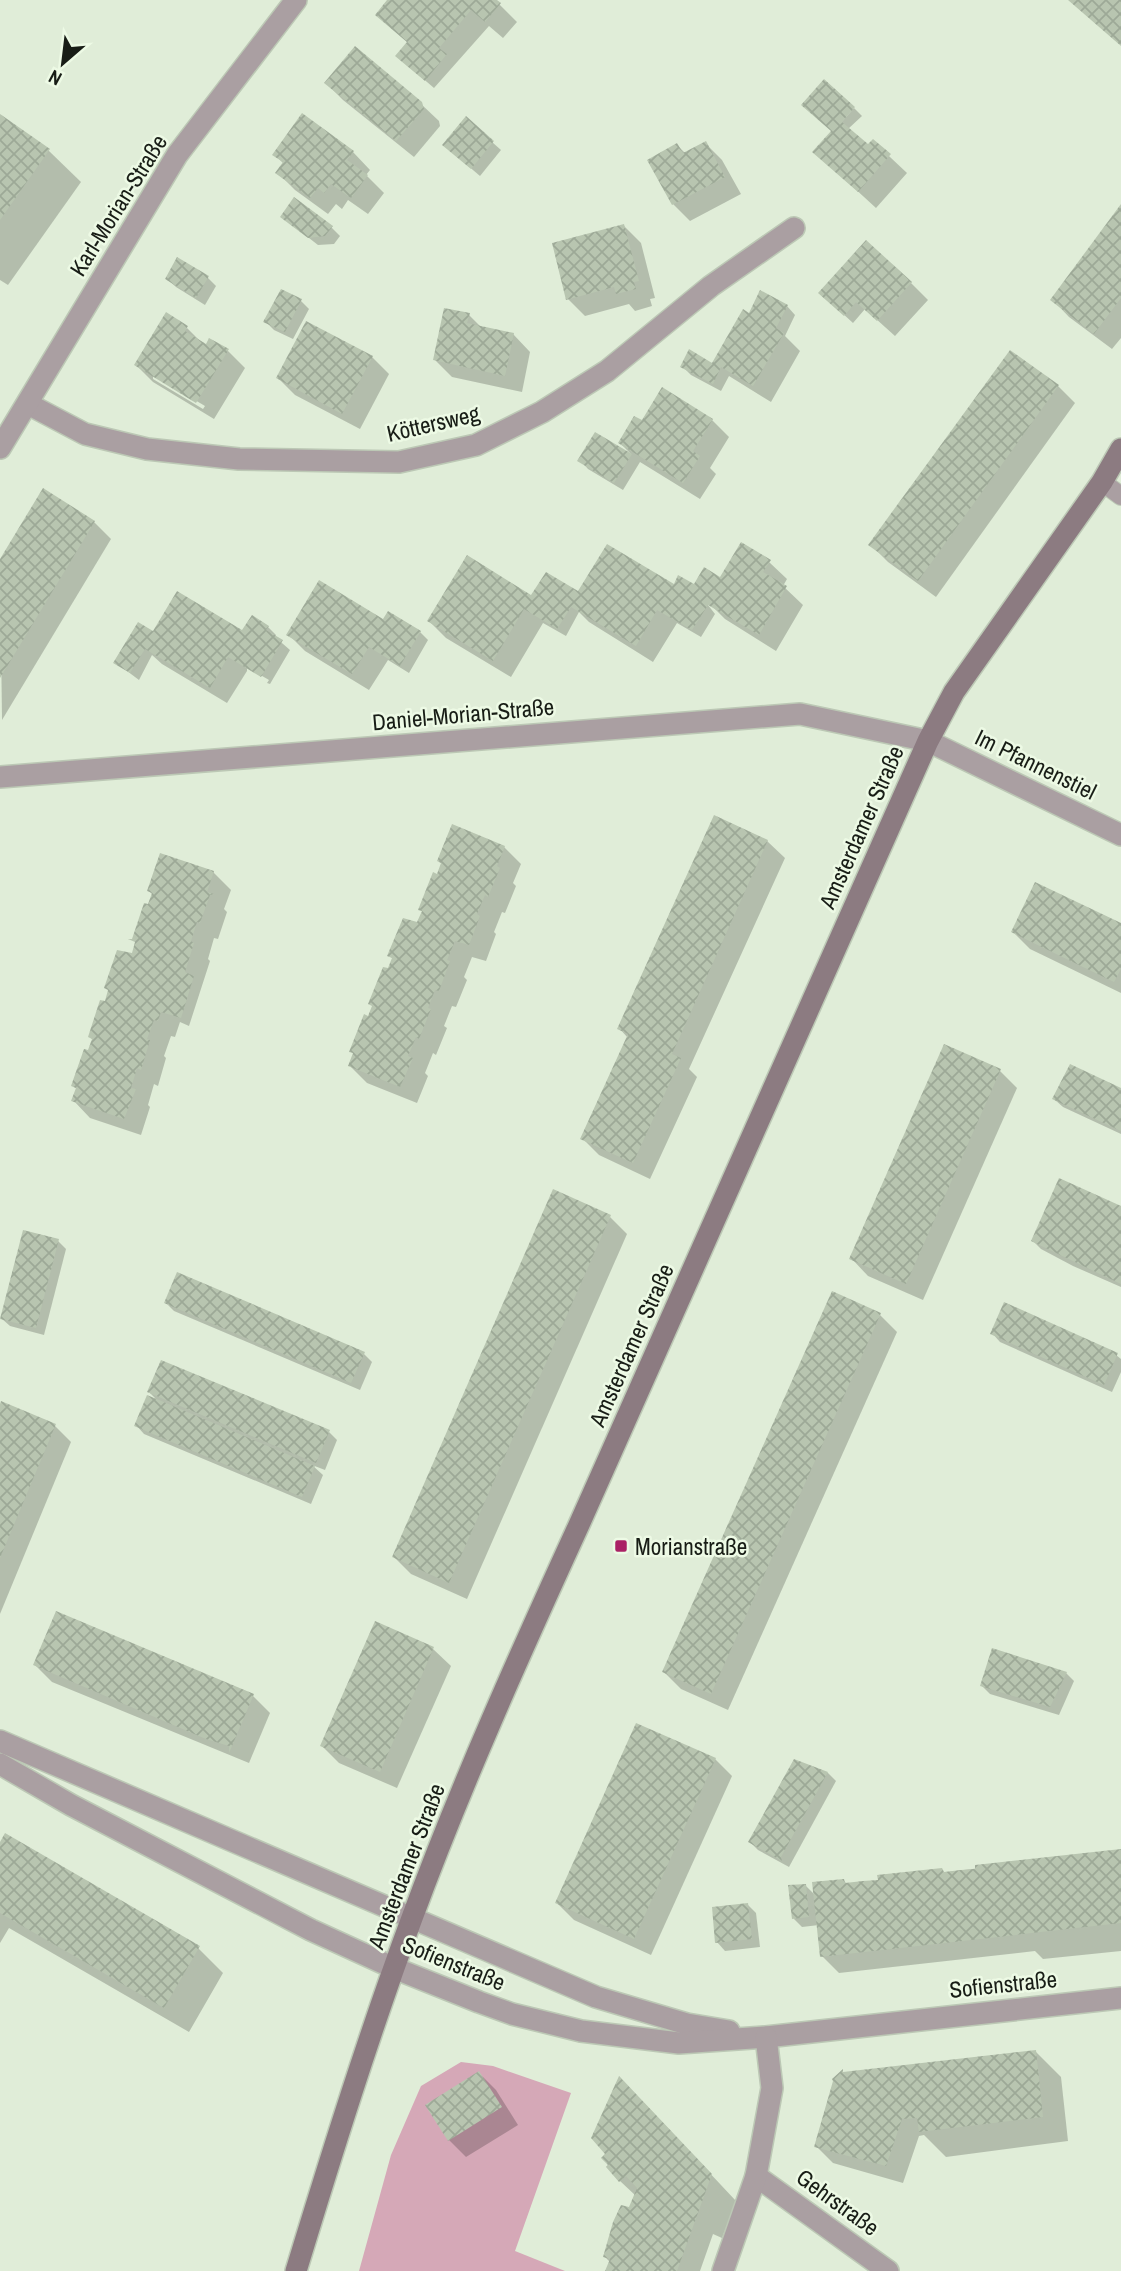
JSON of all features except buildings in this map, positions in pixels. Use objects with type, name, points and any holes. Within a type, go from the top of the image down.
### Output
[{"type":"street","name":"Karl-Morian-Straße","points":[[0,448],[177,155],[296,0]]},
{"type":"street","name":"Köttersweg","points":[[28,404],[85,434],[147,449],[239,460],[399,463],[477,444],[542,412],[607,371],[710,286],[794,228]]},
{"type":"street","name":"Amsterdamer Straße","points":[[296,2271],[394,1968],[451,1817],[527,1637],[589,1504],[928,741],[954,692],[1101,482],[1121,449]]},
{"type":"street","name":"Amsterdamer Straße","points":[[1101,482],[1121,464]]},
{"type":"street","name":"Daniel-Morian-Straße","points":[[0,777],[800,714],[928,741]]},
{"type":"street","name":"Im Pfannenstiel","points":[[928,741],[1121,835]]},
{"type":"street","name":"Sofienstraße","points":[[0,1741],[596,1997],[687,2024],[766,2037]]},
{"type":"street","name":"Sofienstraße","points":[[0,1764],[71,1805],[282,1915],[394,1968],[513,2014],[581,2031],[678,2043],[766,2037],[1121,1998]]},
{"type":"street","points":[[723,2271],[757,2176],[772,2088],[766,2037]]},
{"type":"street","name":"Gehrstraße","points":[[757,2176],[888,2271]]},
{"type":"lane","points":[[1101,482],[1121,496]]},
{"type":"shaded area","points":[[461,2062],[493,2066],[571,2093],[515,2251],[565,2271],[359,2271],[391,2155],[421,2086]]},
{"type":"place","name":"Morianstraße","points":[[621,1546]]}]
